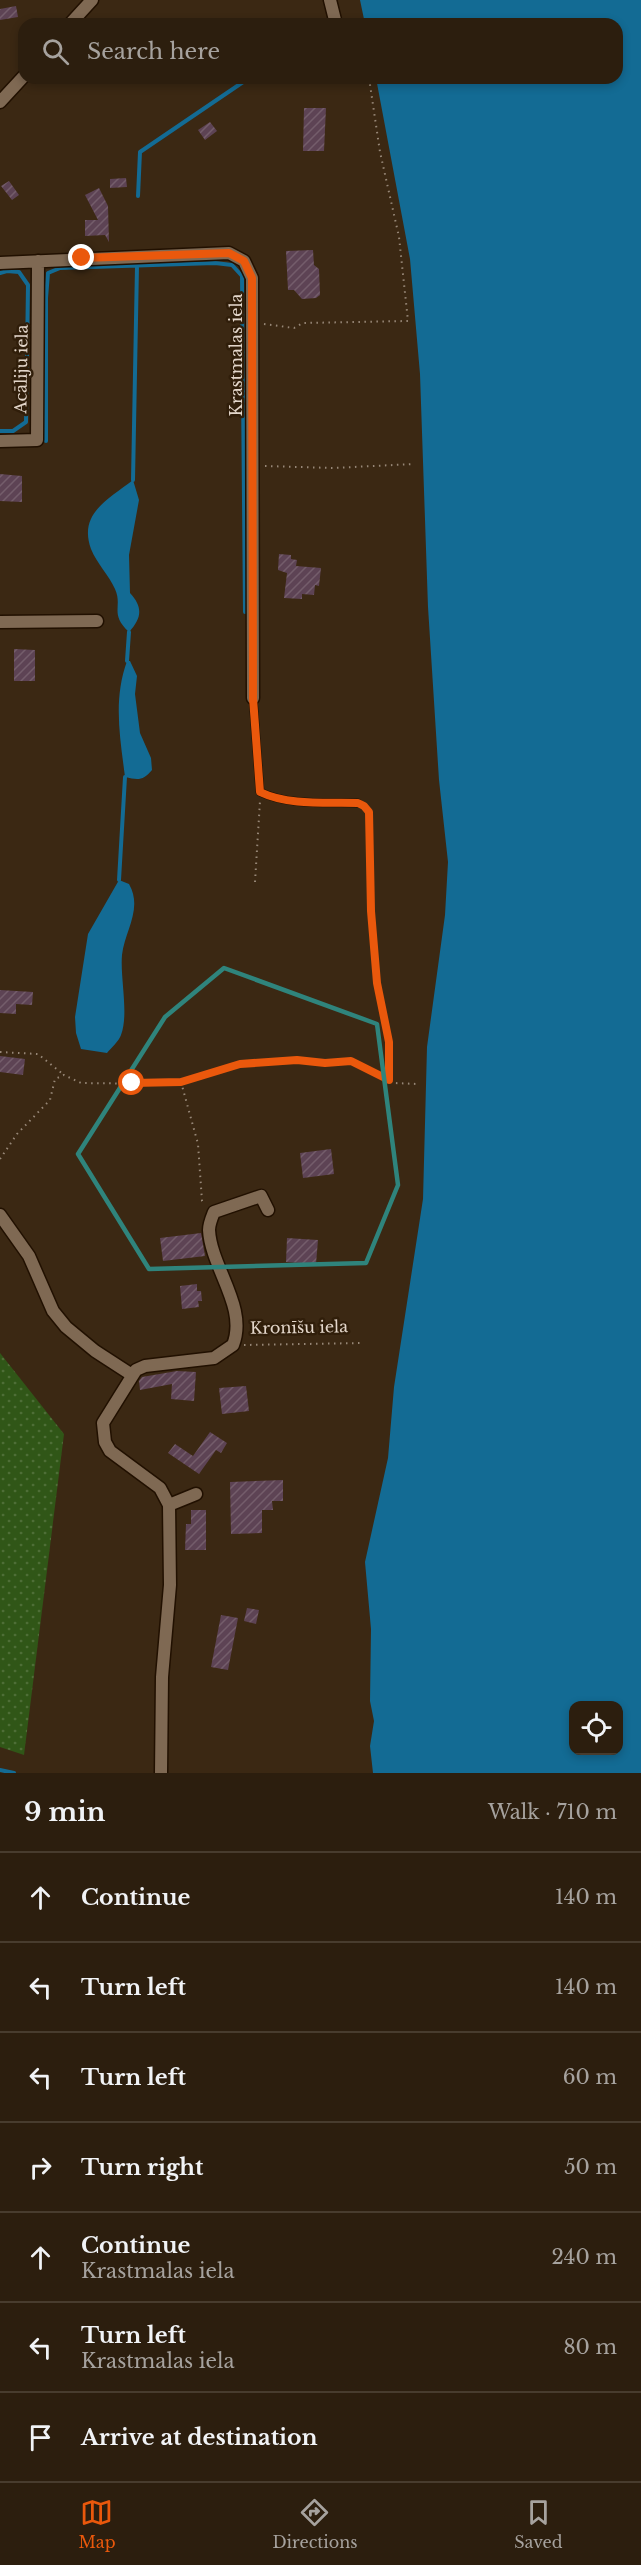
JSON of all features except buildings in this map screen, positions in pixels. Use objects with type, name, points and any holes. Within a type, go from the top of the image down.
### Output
[{"type":"street","points":[[76,18],[92,0]]},
{"type":"street","points":[[330,0],[334,18]]},
{"type":"street","points":[[0,102],[18,82]]},
{"type":"street","name":"Krastmalas iela","points":[[0,263],[229,253],[244,261],[252,278],[253,698]]},
{"type":"street","name":"Acāliju iela","points":[[0,441],[36,440],[38,261]]},
{"type":"street","points":[[0,622],[97,621]]},
{"type":"street","points":[[233,1345],[237,1328],[235,1313],[212,1250],[209,1228],[214,1212],[261,1196],[268,1210]]},
{"type":"street","points":[[0,1215],[29,1256],[53,1311],[66,1327],[95,1351],[132,1375],[103,1423],[105,1442],[110,1451],[160,1488],[169,1505],[170,1585],[162,1677],[161,1773]]},
{"type":"street","name":"Kronīšu iela","points":[[132,1375],[136,1370],[145,1366],[214,1358],[233,1345]]},
{"type":"street","points":[[169,1505],[196,1494]]},
{"type":"lane","points":[[253,698],[260,792],[272,798],[297,801],[358,803]]},
{"type":"path","points":[[252,324],[273,323],[280,328],[294,328],[303,323],[408,321],[399,237],[380,152],[370,84]]},
{"type":"path","points":[[253,466],[333,468],[414,464]]},
{"type":"path","points":[[255,882],[260,792]]},
{"type":"path","points":[[358,803],[369,812],[371,911],[377,983],[389,1042],[389,1080]]},
{"type":"path","points":[[0,1052],[38,1054],[64,1075],[81,1083],[181,1082],[240,1064],[297,1060],[325,1063],[351,1061],[393,1083],[417,1084]]},
{"type":"path","points":[[0,1159],[17,1134],[50,1101],[55,1079],[64,1075]]},
{"type":"path","points":[[181,1082],[198,1144],[202,1201],[214,1212]]},
{"type":"path","name":"Kronīšu iela","points":[[233,1345],[363,1343]]},
{"type":"highlighted area","points":[[224,968],[377,1024],[398,1185],[366,1263],[149,1269],[78,1154],[165,1017]]},
{"type":"green space","points":[[0,1353],[64,1434],[24,1755],[0,1747]]},
{"type":"water","points":[[360,0],[641,0],[641,1773],[373,1773],[370,1746],[374,1721],[370,1701],[371,1629],[365,1562],[388,1458],[394,1387],[423,1199],[427,1047],[445,915],[448,862],[439,780],[428,607],[420,374],[410,259],[377,84],[623,84],[623,18],[364,18]]},
{"type":"water","points":[[133,480],[139,500],[129,555],[130,593],[137,603],[139,612],[129,632],[118,615],[115,589],[91,549],[88,536],[92,516],[98,508]]},
{"type":"water","points":[[127,661],[130,661],[137,676],[135,694],[140,733],[151,758],[152,770],[140,779],[125,777],[121,747],[119,704]]},
{"type":"water","points":[[119,880],[129,884],[133,893],[134,911],[122,955],[123,1026],[120,1037],[107,1053],[81,1049],[76,1033],[75,1017],[88,934]]},
{"type":"waterway","points":[[138,196],[140,152],[240,84]]},
{"type":"waterway","points":[[46,441],[48,273],[60,268],[215,263],[232,265],[242,276],[245,612]]},
{"type":"waterway","points":[[133,480],[137,266]]},
{"type":"waterway","points":[[0,273],[19,272],[28,285],[26,422],[13,431],[0,431]]},
{"type":"waterway","points":[[127,661],[129,632]]},
{"type":"waterway","points":[[119,880],[125,777]]},
{"type":"waterway","points":[[0,1770],[14,1773]]},
{"type":"route","points":[[82,258],[229,253],[244,261],[252,278],[253,698],[260,792],[272,798],[297,801],[358,803],[369,812],[371,911],[377,983],[389,1042],[389,1080],[351,1061],[325,1063],[297,1060],[240,1064],[217,1069],[181,1082],[132,1083]]}]
